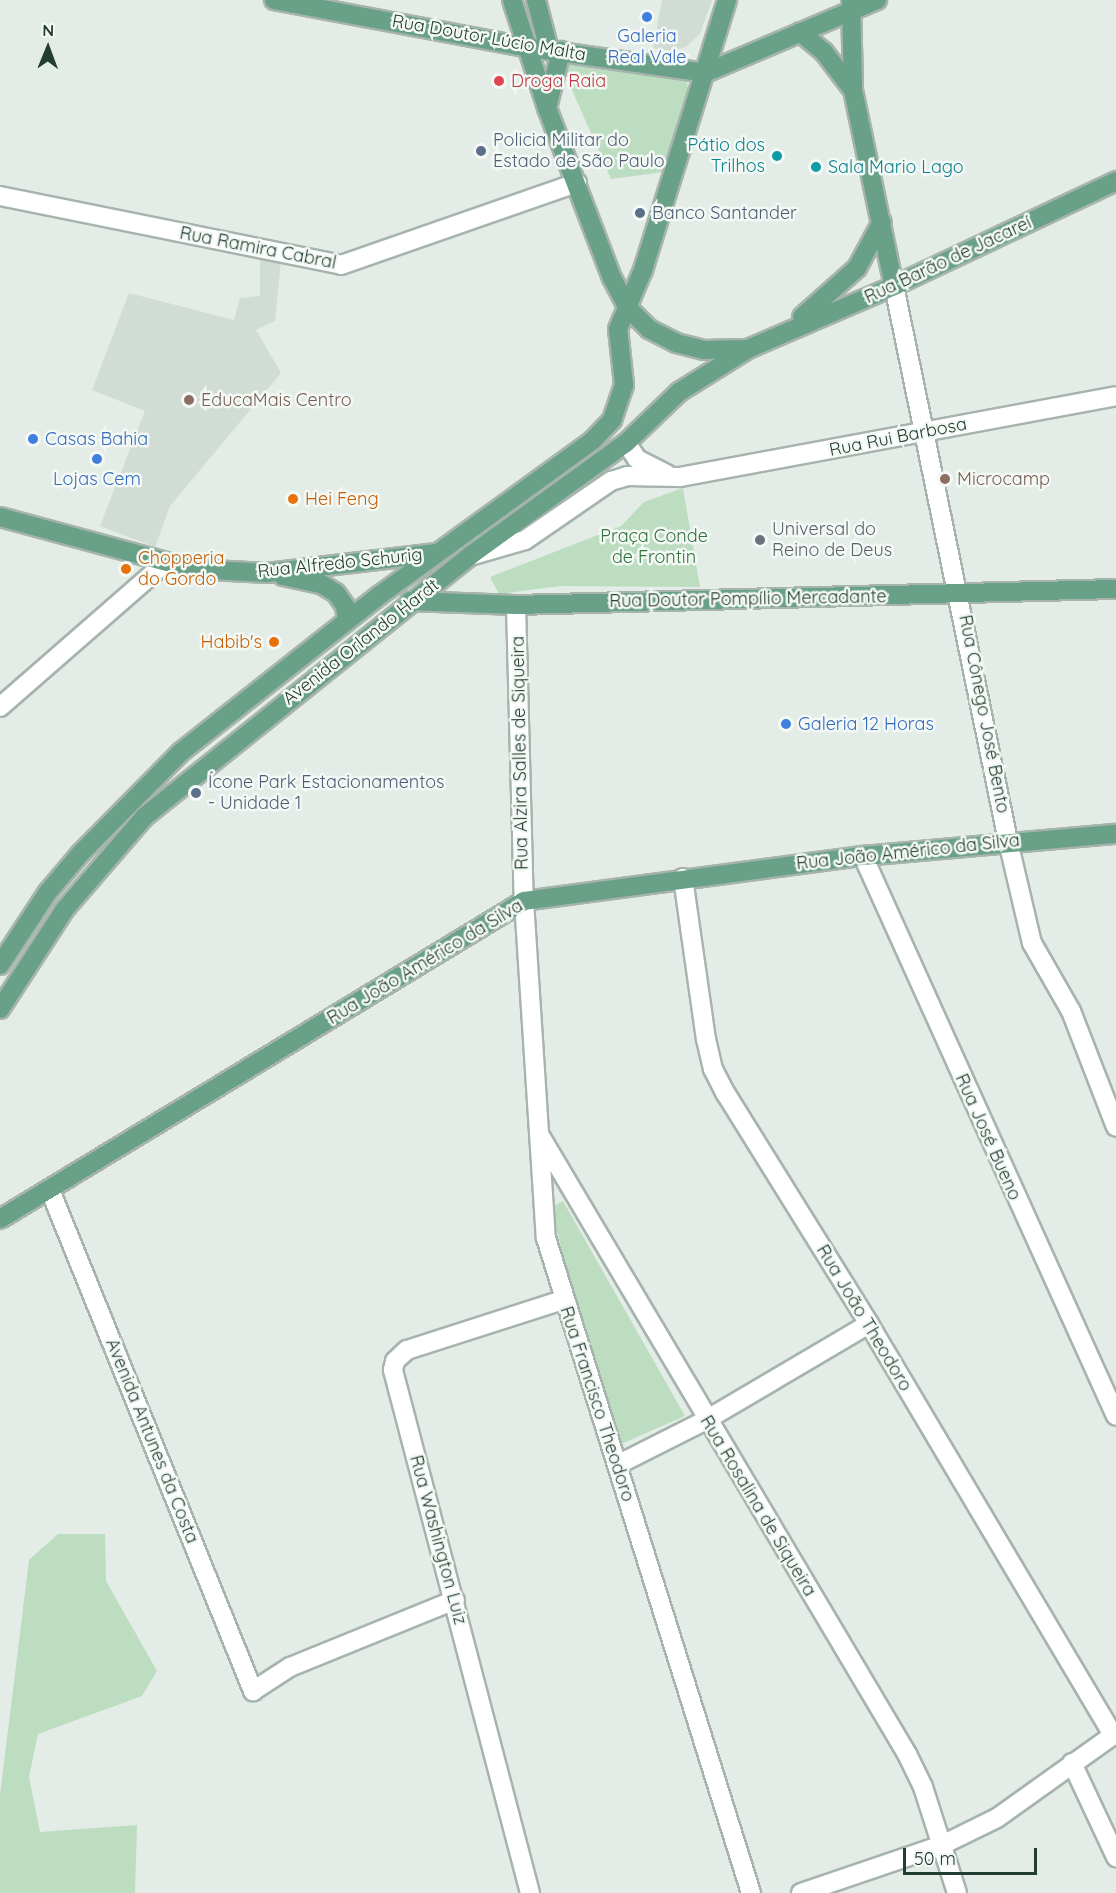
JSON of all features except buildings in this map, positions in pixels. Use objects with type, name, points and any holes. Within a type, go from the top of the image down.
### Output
[{"type":"main road","name":"Rua Doutor Lúcio Malta","points":[[274,0],[525,46],[705,73]]},
{"type":"main road","points":[[512,0],[525,46],[547,108],[612,278],[628,308],[649,329],[676,343],[704,350],[748,349]]},
{"type":"main road","points":[[536,0],[555,51],[547,108]]},
{"type":"main road","name":"Avenida Orlando Hardt","points":[[0,965],[48,892],[130,799],[181,752],[380,595],[593,440],[612,420],[624,385],[618,329],[628,308],[727,0]]},
{"type":"main road","points":[[705,73],[801,32],[850,6],[878,0]]},
{"type":"main road","points":[[850,6],[853,90],[894,286]]},
{"type":"main road","points":[[801,32],[824,52],[853,90]]},
{"type":"main road","name":"Rua Barão de Jacareí","points":[[779,335],[894,286],[1116,181]]},
{"type":"main road","points":[[779,335],[818,306],[857,268],[882,222]]},
{"type":"main road","name":"Avenida Orlando Hardt","points":[[0,1009],[65,909],[144,817],[261,720],[416,602],[471,555],[626,443],[679,392],[748,349],[779,335]]},
{"type":"main road","name":"Rua Alfredo Schurig","points":[[0,517],[193,569],[267,573],[438,553],[471,555]]},
{"type":"main road","points":[[267,573],[321,584],[336,593],[345,606],[347,621]]},
{"type":"main road","name":"Rua Doutor Pompílio Mercadante","points":[[380,595],[416,602],[516,605],[960,595],[1116,589]]},
{"type":"main road","name":"Rua João Américo da Silva","points":[[0,1220],[524,901],[682,878],[863,856],[1008,841],[1116,834]]},
{"type":"street","name":"Rua Ramira Cabral","points":[[0,196],[341,265],[577,183]]},
{"type":"street","name":"Rua Cônego José Bento","points":[[894,286],[960,595],[1008,841],[1032,943],[1081,1032],[1116,1127]]},
{"type":"street","name":"Rua Rui Barbosa","points":[[680,477],[1116,396]]},
{"type":"street","points":[[626,443],[647,465],[680,477]]},
{"type":"street","points":[[471,555],[525,540],[611,481],[627,476],[680,477]]},
{"type":"street","points":[[0,707],[165,563]]},
{"type":"street","name":"Rua Alzira Salles de Siqueira","points":[[516,605],[524,901]]},
{"type":"street","name":"Rua José Bueno","points":[[863,856],[1116,1416]]},
{"type":"street","name":"Rua João Theodoro","points":[[682,878],[713,1069],[1115,1734]]},
{"type":"street","name":"Rua Francisco Theodoro","points":[[524,901],[537,1130],[546,1239],[563,1300],[751,1893]]},
{"type":"street","name":"Rua Rosalina de Siqueira","points":[[537,1130],[706,1420],[907,1754],[942,1845],[957,1893]]},
{"type":"street","name":"Avenida Antunes da Costa","points":[[50,1190],[253,1691],[290,1667],[455,1599]]},
{"type":"street","name":"Rua Washington Luiz","points":[[530,1893],[455,1599],[394,1379],[395,1361],[407,1350],[563,1300]]},
{"type":"street","points":[[617,1465],[706,1420],[868,1324]]},
{"type":"street","points":[[801,1893],[942,1845],[997,1818],[1115,1734]]},
{"type":"street","points":[[1072,1763],[1116,1857]]},
{"type":"shaded area","points":[[662,0],[712,0],[700,34],[686,47],[670,51],[653,48]]},
{"type":"shaded area","name":"EducaMais Centro","points":[[260,258],[281,260],[275,321],[256,330],[281,373],[170,506],[155,547],[100,526],[145,411],[92,390],[129,293],[234,320],[240,298],[260,296]]},
{"type":"green space","points":[[574,63],[686,81],[689,88],[671,171],[611,179],[565,74],[567,66]]},
{"type":"green space","name":"Praça Conde de Frontin","points":[[683,488],[700,587],[561,586],[499,594],[490,577],[621,526],[644,502]]},
{"type":"green space","points":[[563,1201],[685,1416],[621,1444],[573,1295],[551,1207]]},
{"type":"green space","points":[[58,1534],[105,1534],[106,1581],[157,1671],[142,1696],[38,1734],[29,1777],[40,1832],[137,1825],[135,1893],[0,1893],[0,1795],[29,1560]]},
{"type":"place","name":"Galeria Real Vale","points":[[647,17]]},
{"type":"place","name":"Droga Raia","points":[[499,81]]},
{"type":"place","name":"Policia Militar do Estado de São Paulo","points":[[481,151]]},
{"type":"place","name":"Pátio dos Trilhos","points":[[777,156]]},
{"type":"place","name":"Sala Mario Lago","points":[[816,167]]},
{"type":"place","name":"Banco Santander","points":[[640,213]]},
{"type":"place","name":"EducaMais Centro","points":[[189,400]]},
{"type":"place","name":"Casas Bahia","points":[[33,439]]},
{"type":"place","name":"Lojas Cem","points":[[97,459]]},
{"type":"place","name":"Microcamp","points":[[945,479]]},
{"type":"place","name":"Hei Feng","points":[[293,499]]},
{"type":"place","name":"Universal do Reino de Deus","points":[[760,540]]},
{"type":"place","name":"Chopperia do Gordo","points":[[126,569]]},
{"type":"place","name":"Habib's","points":[[274,642]]},
{"type":"place","name":"Galeria 12 Horas","points":[[786,724]]},
{"type":"place","name":"Ícone Park Estacionamentos - Unidade 1","points":[[196,793]]}]
